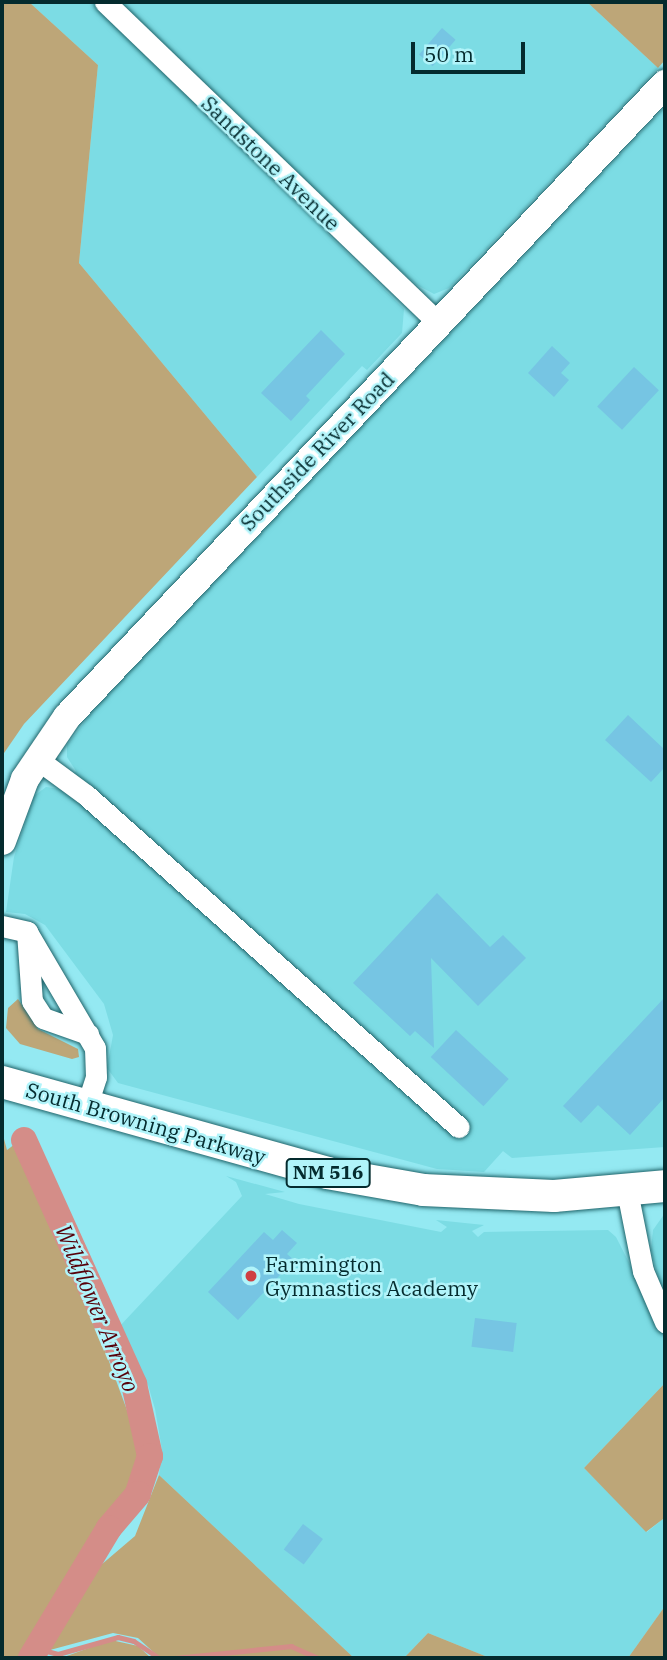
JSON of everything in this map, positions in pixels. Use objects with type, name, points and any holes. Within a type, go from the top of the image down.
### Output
[{"type":"highway","name":"South Browning Parkway","points":[[2,1082],[327,1173],[423,1190],[554,1196],[665,1186]]},
{"type":"highway","points":[[2,1109],[38,1100],[75,1104]]},
{"type":"main road","name":"Southside River Road","points":[[2,841],[13,806],[37,759],[67,717],[120,657],[665,84]]},
{"type":"street","name":"Sandstone Avenue","points":[[105,2],[439,323]]},
{"type":"street","points":[[37,759],[86,795],[458,1127]]},
{"type":"street","points":[[2,926],[27,932],[95,1048],[96,1077],[75,1104]]},
{"type":"street","points":[[27,932],[32,1000],[43,1018],[88,1034]]},
{"type":"street","points":[[628,1191],[643,1271],[665,1322]]},
{"type":"shaded area","points":[[2,2],[29,2],[98,65],[79,263],[257,477],[24,724],[2,756]]},
{"type":"shaded area","points":[[29,2],[92,2],[404,309],[402,333],[367,370],[362,366],[257,477],[79,263],[98,65]]},
{"type":"shaded area","points":[[121,2],[587,2],[658,68],[449,288],[434,294],[417,285],[375,248]]},
{"type":"shaded area","points":[[587,2],[665,2],[665,60],[658,68]]},
{"type":"shaded area","points":[[665,107],[665,1147],[512,1158],[503,1151],[484,1172],[437,1169],[118,1083],[107,1068],[113,1035],[104,1004],[45,925],[25,914],[6,912],[14,857],[34,796],[46,787],[60,789],[76,771],[67,757],[67,745],[93,711]]},
{"type":"shaded area","points":[[18,999],[38,1029],[78,1049],[79,1057],[72,1059],[20,1044],[6,1028],[8,1008]]},
{"type":"shaded area","points":[[4,1139],[7,1150],[15,1144],[93,1318],[131,1421],[140,1457],[135,1481],[97,1529],[23,1658],[2,1658]]},
{"type":"shaded area","points":[[226,1176],[285,1192],[265,1194],[299,1204],[441,1232],[447,1227],[436,1220],[484,1225],[472,1231],[478,1237],[484,1232],[608,1230],[616,1237],[665,1334],[665,1383],[584,1468],[647,1532],[663,1519],[665,1522],[665,1606],[628,1658],[490,1658],[428,1633],[404,1658],[354,1658],[159,1475],[162,1450],[155,1409],[148,1385],[118,1328],[242,1196],[236,1182]]},
{"type":"shaded area","points":[[665,1213],[665,1304],[651,1250],[653,1230]]},
{"type":"shaded area","points":[[665,1383],[665,1522],[663,1519],[646,1532],[584,1468]]},
{"type":"shaded area","points":[[159,1475],[354,1658],[160,1658],[138,1638],[113,1633],[50,1650],[47,1644],[101,1565],[135,1536]]},
{"type":"shaded area","points":[[665,1606],[665,1658],[628,1658]]},
{"type":"shaded area","points":[[428,1633],[490,1658],[404,1658]]},
{"type":"shaded area","points":[[111,1640],[138,1646],[151,1658],[38,1658],[64,1657]]},
{"type":"building","points":[[442,28],[456,40],[433,66],[419,54]]},
{"type":"building","points":[[321,330],[345,354],[306,396],[310,400],[291,421],[261,393]]},
{"type":"building","points":[[552,346],[570,363],[561,373],[569,380],[554,397],[528,373]]},
{"type":"building","points":[[634,367],[659,390],[622,430],[597,406]]},
{"type":"building","points":[[628,715],[665,750],[665,767],[651,782],[605,740]]},
{"type":"building","points":[[437,893],[490,947],[503,935],[526,958],[478,1006],[431,958],[434,1048],[415,1031],[410,1036],[353,983]]},
{"type":"building","points":[[665,997],[665,1097],[630,1135],[598,1105],[581,1123],[563,1106]]},
{"type":"building","points":[[456,1030],[509,1079],[483,1106],[431,1057]]},
{"type":"building","name":"Farmington Gymnastics Academy","points":[[282,1230],[297,1243],[287,1254],[294,1260],[238,1320],[208,1292],[264,1232],[273,1240]]},
{"type":"building","points":[[475,1318],[517,1323],[513,1352],[471,1347]]},
{"type":"building","points":[[303,1524],[323,1539],[304,1565],[284,1550]]},
{"type":"waterway","name":"Wildflower Arroyo","points":[[24,1140],[134,1384],[150,1456],[138,1494],[109,1528],[31,1658]]},
{"type":"waterway","points":[[43,1644],[47,1651],[58,1654],[118,1637],[134,1641],[159,1658]]},
{"type":"waterway","points":[[175,1658],[291,1646],[318,1658]]},
{"type":"place","name":"Farmington Gymnastics Academy","points":[[251,1276]]}]
